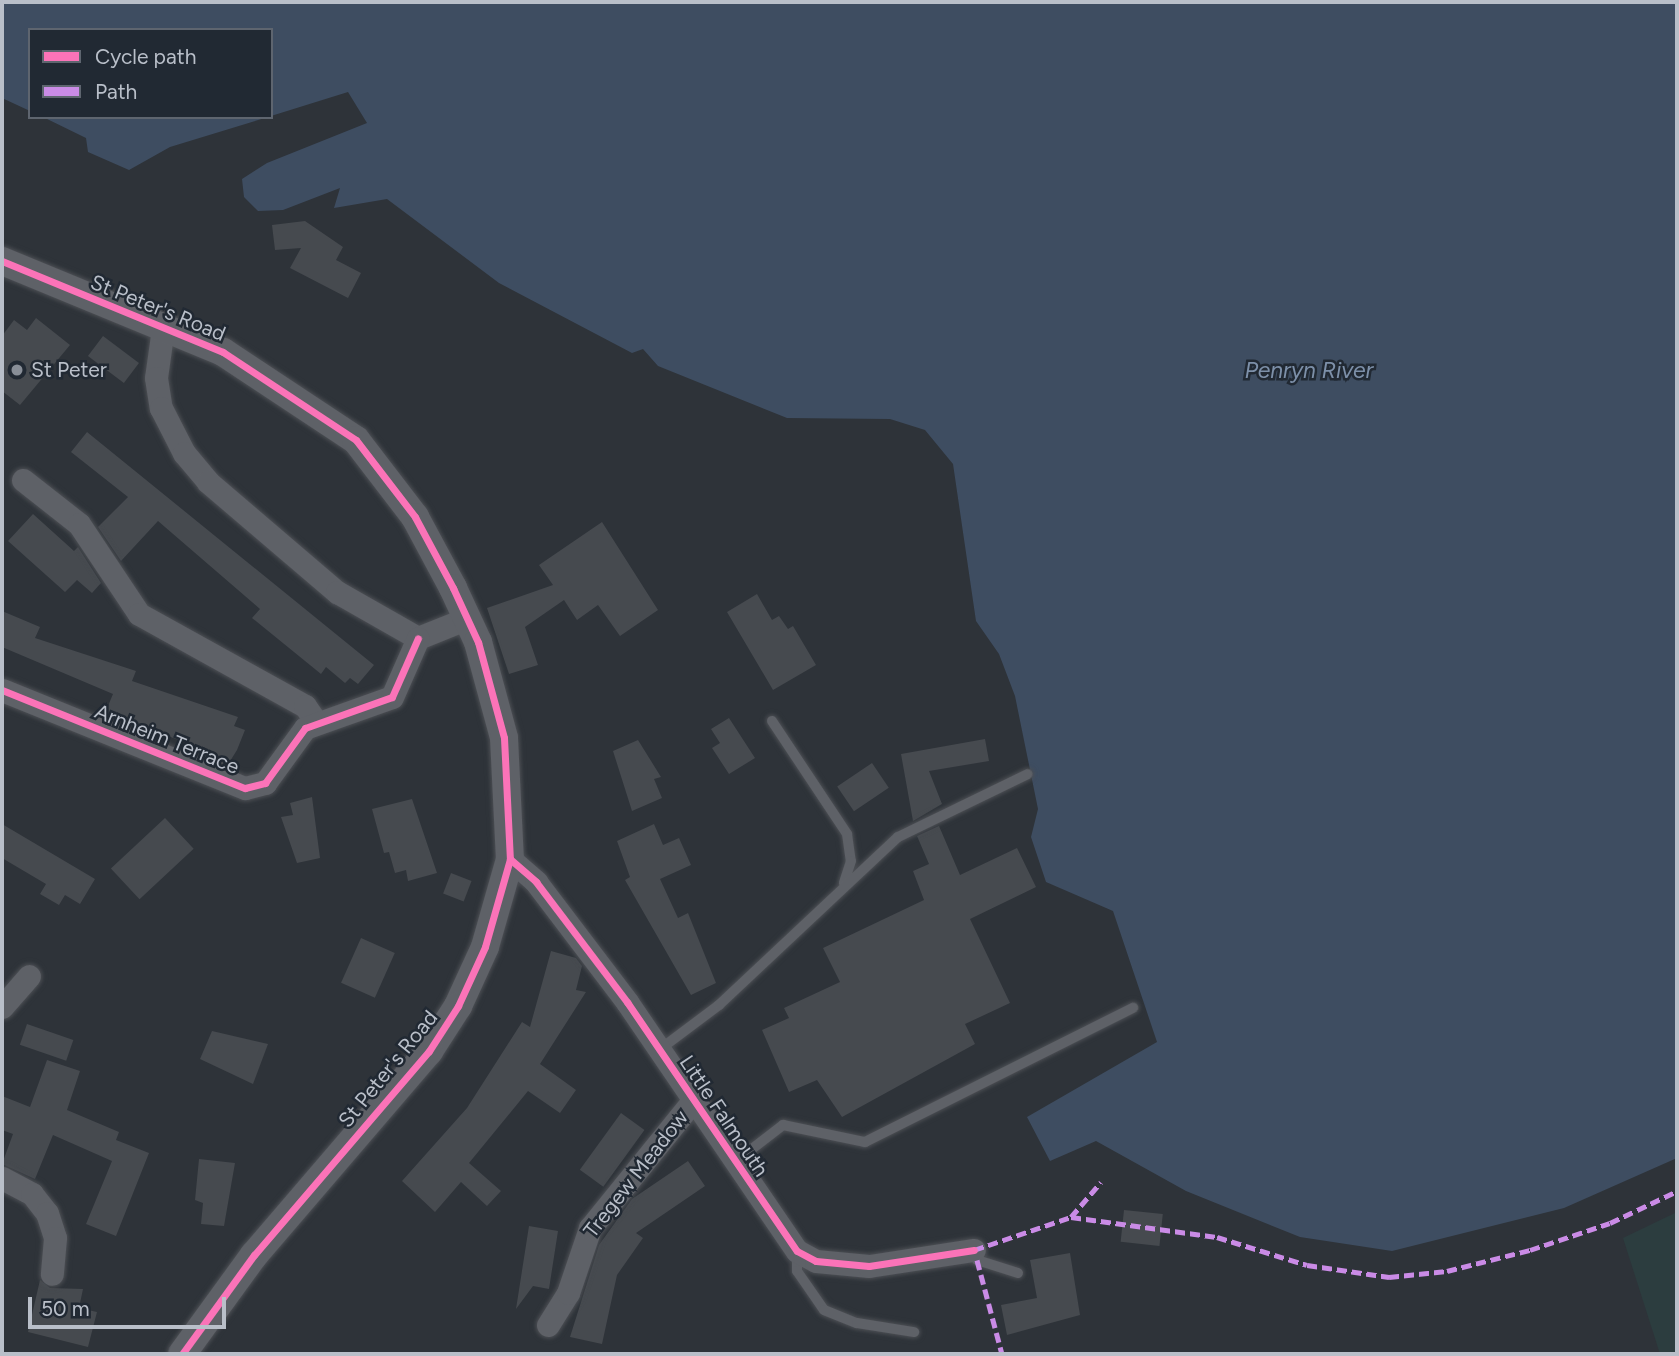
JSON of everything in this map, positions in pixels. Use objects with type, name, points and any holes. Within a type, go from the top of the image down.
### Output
[{"type":"street","name":"St Peter's Road","points":[[2,261],[253,369],[356,440],[415,517],[467,618],[505,738],[510,859],[485,947],[445,1029],[254,1255],[182,1354]]},
{"type":"street","points":[[163,328],[157,392],[194,468],[337,592],[418,638],[467,618]]},
{"type":"street","points":[[23,480],[79,524],[139,614],[305,706],[317,723]]},
{"type":"street","name":"Arnheim Terrace","points":[[2,690],[245,788],[265,783],[297,735],[317,723],[392,697],[418,638]]},
{"type":"street","name":"Little Falmouth","points":[[510,859],[561,914],[659,1050],[797,1251]]},
{"type":"street","points":[[2,1007],[29,976]]},
{"type":"street","name":"Tregew Meadow","points":[[548,1325],[569,1293],[590,1228],[693,1101]]},
{"type":"street","points":[[2,1178],[32,1194],[47,1213],[55,1238],[52,1274]]},
{"type":"street","points":[[797,1251],[816,1261],[869,1266],[974,1250]]},
{"type":"lane","points":[[772,721],[847,834],[851,861],[843,886]]},
{"type":"lane","points":[[659,1050],[719,1004],[843,886],[913,827],[1028,774]]},
{"type":"lane","points":[[735,1162],[783,1125],[865,1142],[1133,1008]]},
{"type":"lane","points":[[974,1250],[977,1261],[1018,1273]]},
{"type":"lane","points":[[797,1251],[797,1271],[824,1310],[857,1323],[914,1332]]},
{"type":"shaded area","points":[[1677,1212],[1677,1354],[1660,1354],[1623,1238]]},
{"type":"water","name":"Penryn River","points":[[2,2],[1677,2],[1677,1158],[1564,1208],[1392,1251],[1300,1237],[1186,1191],[1096,1141],[1050,1161],[1027,1117],[1157,1042],[1113,911],[1046,882],[1031,837],[1038,809],[1015,696],[999,654],[976,621],[953,464],[925,430],[890,419],[787,418],[658,366],[643,349],[632,353],[499,283],[387,199],[334,208],[340,188],[283,210],[258,211],[244,197],[242,179],[267,163],[367,123],[348,92],[273,115],[273,28],[28,28],[28,110],[2,98]]},
{"type":"water","points":[[47,119],[261,119],[170,147],[129,170],[88,152],[86,138]]},
{"type":"building","points":[[305,221],[343,247],[336,260],[361,273],[348,298],[290,268],[301,248],[275,250],[272,225]]},
{"type":"building","name":"St Peter","points":[[36,318],[70,345],[20,405],[2,391],[2,336],[14,320],[27,330]]},
{"type":"building","points":[[103,336],[139,363],[124,383],[88,356]]},
{"type":"building","points":[[87,432],[374,665],[358,684],[350,678],[345,683],[326,667],[321,674],[252,618],[260,609],[158,521],[121,561],[98,527],[128,497],[71,452]]},
{"type":"building","points":[[33,514],[74,551],[78,547],[101,583],[92,593],[77,580],[65,592],[8,541]]},
{"type":"building","points":[[602,522],[658,610],[620,636],[598,605],[577,620],[564,600],[525,627],[538,665],[509,674],[487,608],[553,585],[539,565]]},
{"type":"building","points":[[757,594],[772,620],[779,616],[788,629],[793,626],[816,665],[773,690],[727,612]]},
{"type":"building","points":[[2,611],[40,627],[35,638],[136,671],[132,681],[238,717],[234,726],[245,730],[227,766],[203,756],[206,750],[105,713],[113,694],[2,647]]},
{"type":"building","points":[[729,718],[755,758],[729,774],[712,748],[720,743],[711,729]]},
{"type":"building","points":[[985,739],[989,761],[929,771],[942,804],[913,821],[901,754]]},
{"type":"building","points":[[638,740],[661,777],[654,779],[662,798],[632,811],[613,751]]},
{"type":"building","points":[[872,763],[889,788],[854,811],[837,786]]},
{"type":"building","points":[[312,797],[320,858],[297,863],[281,817],[293,815],[290,803]]},
{"type":"building","points":[[412,799],[437,873],[408,881],[406,870],[395,873],[389,852],[384,853],[372,809]]},
{"type":"building","points":[[165,818],[194,849],[140,899],[111,868]]},
{"type":"building","points":[[2,824],[95,879],[80,904],[65,895],[59,905],[40,894],[46,884],[2,858]]},
{"type":"building","points":[[654,824],[663,845],[679,838],[691,865],[660,879],[678,918],[688,913],[716,983],[691,995],[625,880],[630,877],[617,841]]},
{"type":"building","points":[[939,826],[960,875],[1017,848],[1036,887],[970,919],[1010,1003],[965,1024],[975,1044],[842,1117],[817,1080],[789,1092],[762,1030],[789,1018],[784,1008],[840,982],[823,948],[924,900],[913,871],[929,864],[917,836]]},
{"type":"building","points":[[451,873],[472,881],[464,901],[443,894]]},
{"type":"building","points":[[361,938],[395,953],[375,998],[341,983]]},
{"type":"building","points":[[551,951],[576,958],[582,966],[576,990],[586,992],[540,1064],[576,1090],[560,1113],[528,1091],[469,1163],[501,1191],[487,1206],[461,1182],[435,1212],[402,1181],[467,1108],[522,1022],[530,1027]]},
{"type":"building","points":[[27,1024],[73,1040],[66,1061],[20,1045]]},
{"type":"building","points":[[212,1031],[268,1044],[253,1084],[200,1059]]},
{"type":"building","points":[[47,1060],[80,1071],[67,1110],[119,1132],[116,1140],[149,1153],[116,1236],[86,1224],[112,1161],[53,1135],[35,1179],[2,1164],[13,1134],[2,1130],[2,1096],[30,1107]]},
{"type":"building","points":[[621,1113],[644,1130],[603,1187],[580,1170]]},
{"type":"building","points":[[199,1159],[235,1163],[224,1226],[201,1224],[203,1203],[195,1200]]},
{"type":"building","points":[[688,1161],[705,1186],[636,1233],[643,1238],[617,1275],[602,1344],[570,1337],[599,1245],[632,1199]]},
{"type":"building","points":[[1124,1210],[1163,1214],[1159,1246],[1121,1242]]},
{"type":"building","points":[[529,1226],[558,1231],[549,1289],[533,1286],[516,1309]]},
{"type":"building","points":[[1070,1253],[1080,1315],[1007,1335],[1001,1305],[1037,1298],[1030,1260]]},
{"type":"building","points":[[40,1280],[50,1288],[83,1289],[79,1308],[97,1312],[88,1347],[28,1332]]},
{"type":"marked path","points":[[974,1250],[1071,1217],[1101,1182]]},
{"type":"marked path","points":[[1071,1217],[1217,1237],[1307,1265],[1389,1277],[1447,1271],[1530,1250],[1610,1223],[1677,1191]]},
{"type":"marked path","points":[[977,1260],[1002,1354]]},
{"type":"cycle path","points":[[2,261],[223,352],[356,440],[415,517],[453,588],[478,642],[504,738],[510,859],[485,947],[458,1006],[429,1051],[254,1255],[182,1354]]},
{"type":"cycle path","points":[[2,690],[245,788],[265,783],[305,728],[392,697],[418,638]]},
{"type":"cycle path","points":[[510,859],[536,882],[627,1002],[797,1251],[816,1261],[869,1266],[974,1250]]},
{"type":"place","name":"St Peter","points":[[17,370]]}]
